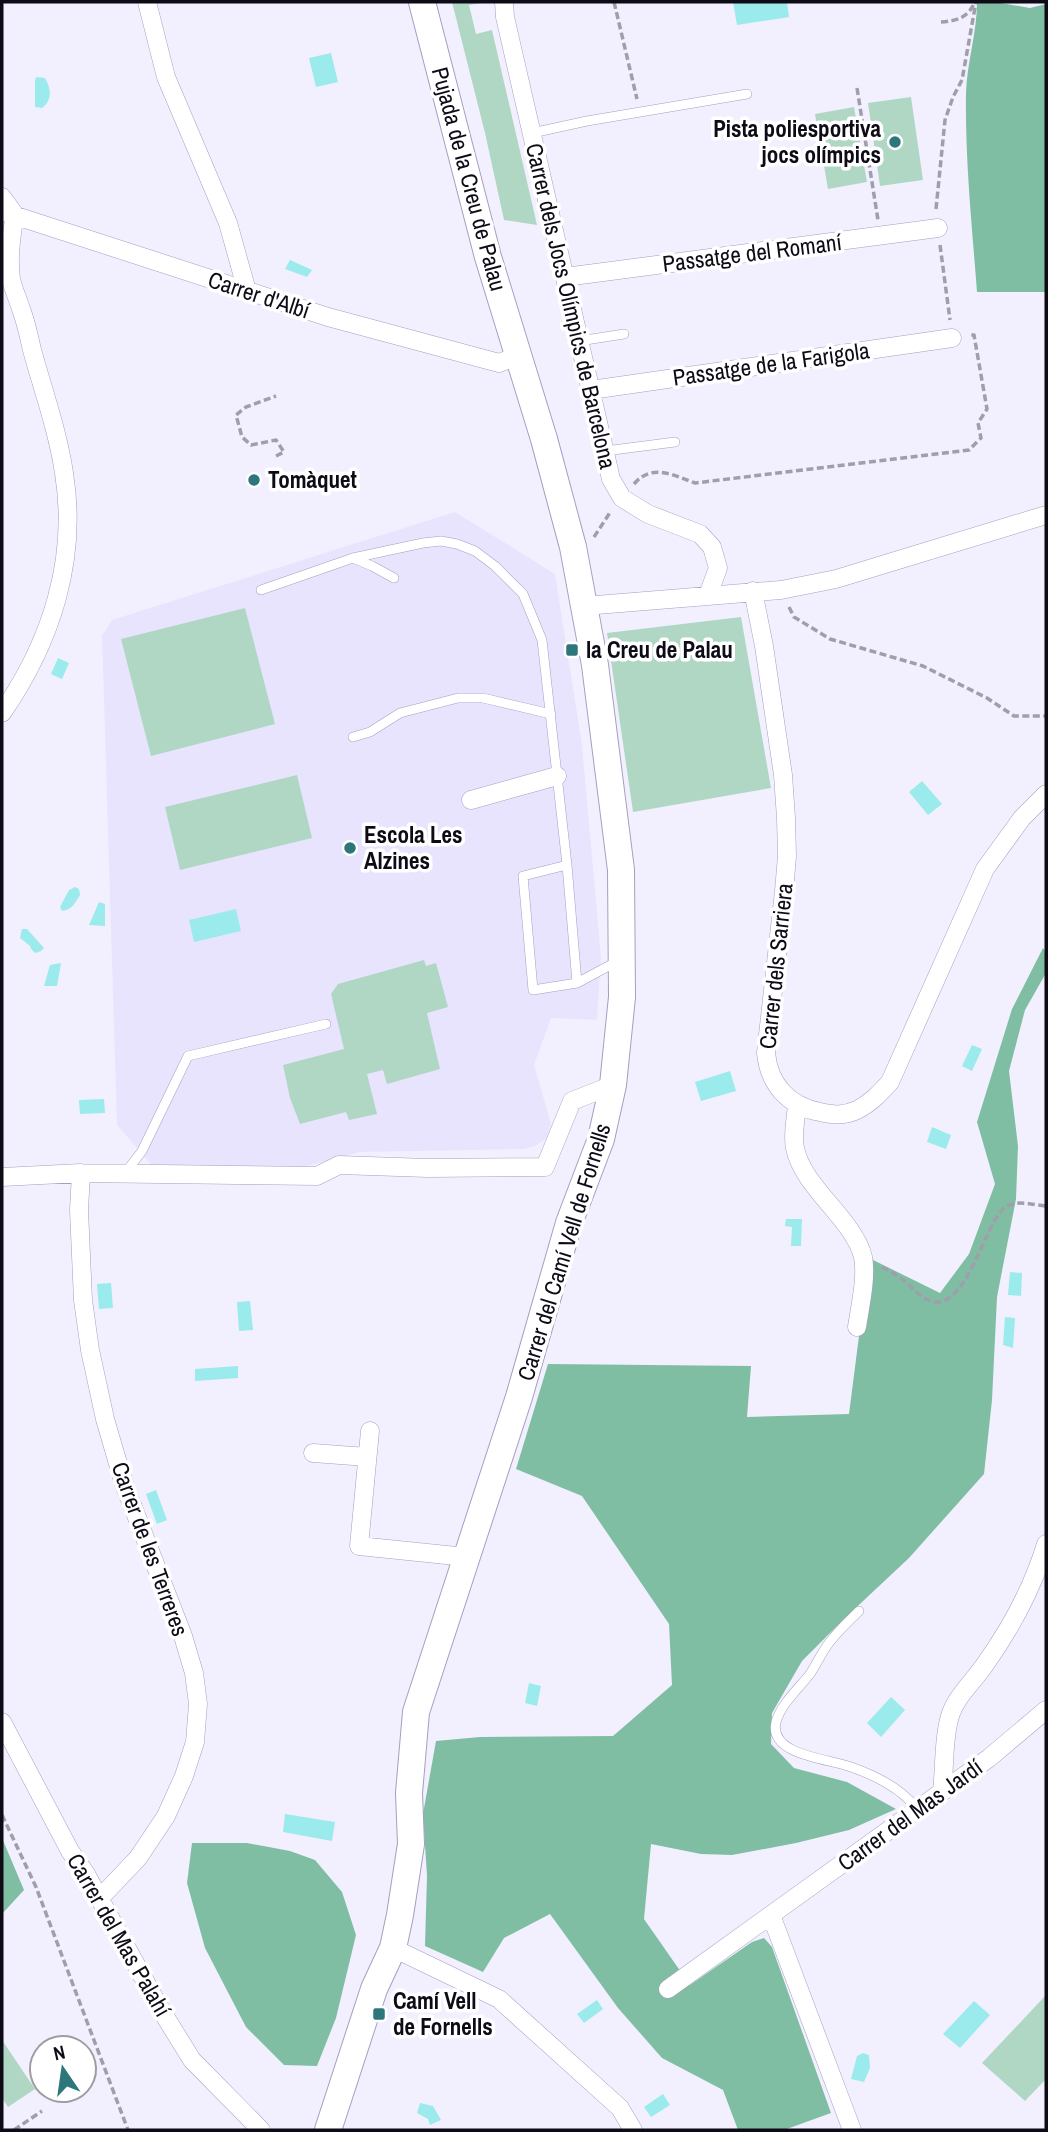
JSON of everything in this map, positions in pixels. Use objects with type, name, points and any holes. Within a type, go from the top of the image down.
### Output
[{"type":"street","points":[[147,2],[166,77],[228,223],[247,290]]},
{"type":"street","name":"Pujada de la Creu de Palau","points":[[422,2],[488,257],[518,356]]},
{"type":"street","name":"Carrer dels Jocs Olímpics de Barcelona","points":[[504,2],[505,17],[611,479],[622,498],[648,514],[699,534],[712,547],[718,568],[708,595]]},
{"type":"street","points":[[2,197],[8,214],[10,240],[6,279],[23,314],[65,474],[67,548],[51,621],[19,688],[2,713]]},
{"type":"street","name":"Carrer d'Albí","points":[[8,214],[328,317],[499,363],[518,356]]},
{"type":"street","name":"Passatge del Romaní","points":[[565,277],[939,228]]},
{"type":"street","name":"Passatge de la Farigola","points":[[591,390],[952,338]]},
{"type":"street","name":"Carrer del Camí Vell de Fornells","points":[[328,2130],[374,1989],[393,1948],[400,1915],[411,1844],[409,1793],[416,1712],[519,1397],[569,1223],[601,1139],[612,1085],[622,997],[621,870],[594,665],[573,547],[518,356]]},
{"type":"street","points":[[584,606],[781,590],[836,579],[1046,515]]},
{"type":"street","name":"Carrer dels Sarriera","points":[[753,591],[783,775],[786,817],[787,856],[766,1053],[768,1068],[774,1081],[783,1094],[797,1105]]},
{"type":"street","points":[[471,800],[557,776]]},
{"type":"street","points":[[857,1327],[863,1257],[855,1239],[801,1166],[794,1146],[797,1105],[837,1115],[855,1111],[872,1101],[890,1082],[985,869],[1022,818],[1046,794]]},
{"type":"street","points":[[2,1177],[81,1173],[317,1175],[339,1165],[428,1168],[545,1167],[572,1101],[612,1085]]},
{"type":"street","name":"Carrer de les Terreres","points":[[81,1173],[79,1210],[83,1300],[102,1408],[124,1484],[183,1636],[194,1673],[198,1704],[195,1742],[184,1776],[166,1816],[138,1858],[100,1898]]},
{"type":"street","points":[[370,1431],[359,1546],[466,1557]]},
{"type":"street","points":[[313,1453],[367,1457]]},
{"type":"street","points":[[942,1791],[950,1717],[956,1704],[986,1664],[1019,1612],[1046,1544]]},
{"type":"street","name":"Carrer del Mas Jardí","points":[[668,1989],[989,1758],[1046,1710]]},
{"type":"street","name":"Carrer del Mas Palahí","points":[[2,1722],[71,1851],[192,2060],[261,2130]]},
{"type":"street","points":[[771,1915],[852,2130]]},
{"type":"street","points":[[393,1948],[499,1998],[620,2108],[633,2130]]},
{"type":"lane","points":[[532,133],[747,94]]},
{"type":"lane","points":[[579,341],[624,334]]},
{"type":"lane","points":[[605,451],[675,442]]},
{"type":"lane","points":[[261,590],[353,558],[441,541],[475,551],[495,566],[523,594],[542,640],[577,983]]},
{"type":"lane","points":[[353,558],[394,578]]},
{"type":"lane","points":[[354,737],[370,732],[400,713],[458,698],[483,698],[551,714]]},
{"type":"lane","points":[[567,865],[523,876],[533,990],[577,983],[623,959]]},
{"type":"lane","points":[[124,1174],[142,1151],[188,1056],[326,1024]]},
{"type":"lane","points":[[859,1611],[831,1639],[811,1671],[783,1707],[776,1723],[777,1735],[783,1744],[802,1754],[849,1766],[888,1785],[909,1798],[917,1809]]},
{"type":"path","points":[[614,2],[640,112]]},
{"type":"path","points":[[941,22],[964,17],[976,2]]},
{"type":"path","points":[[590,541],[642,475],[662,472],[695,483],[970,450],[981,438],[978,423],[987,409],[974,335],[952,338],[936,215],[945,120],[962,80],[976,2]]},
{"type":"path","points":[[857,88],[880,236]]},
{"type":"path","points":[[276,396],[246,407],[236,415],[242,437],[251,445],[276,440],[284,452],[276,456]]},
{"type":"path","points":[[781,590],[794,617],[830,639],[923,666],[987,698],[1014,716],[1046,716]]},
{"type":"path","points":[[863,1257],[902,1279],[922,1297],[933,1302],[947,1299],[965,1279],[1004,1208],[1018,1203],[1046,1206]]},
{"type":"path","points":[[2,1815],[36,1887],[128,2130]]},
{"type":"path","points":[[14,2130],[42,2111]]},
{"type":"shaded area","points":[[452,2],[486,2],[469,5],[476,34],[492,30],[537,225],[504,220]]},
{"type":"shaded area","points":[[733,2],[787,2],[789,17],[737,25]]},
{"type":"shaded area","points":[[977,2],[1030,8],[1046,4],[1046,292],[977,292],[966,118],[967,81]]},
{"type":"shaded area","points":[[331,53],[338,82],[316,87],[309,58]]},
{"type":"shaded area","points":[[36,77],[45,78],[50,90],[48,101],[42,108],[35,107]]},
{"type":"shaded area","name":"Pista poliesportiva jocs olímpics","points":[[911,97],[923,180],[880,186],[868,103]]},
{"type":"shaded area","points":[[854,107],[867,182],[828,189],[815,114]]},
{"type":"shaded area","points":[[290,260],[312,270],[307,277],[285,269]]},
{"type":"shaded area","name":"Escola Les Alzines","points":[[455,512],[555,574],[582,745],[601,957],[597,1020],[551,1018],[534,1065],[551,1124],[546,1139],[524,1149],[360,1152],[311,1165],[274,1171],[156,1170],[117,1125],[102,636],[112,620]]},
{"type":"shaded area","points":[[245,608],[275,724],[151,756],[121,639]]},
{"type":"shaded area","points":[[741,617],[771,788],[633,812],[607,633]]},
{"type":"shaded area","points":[[58,658],[69,663],[62,679],[51,674]]},
{"type":"shaded area","points":[[297,775],[312,838],[180,870],[165,807]]},
{"type":"shaded area","points":[[922,781],[942,804],[928,815],[909,792]]},
{"type":"shaded area","points":[[75,887],[79,889],[80,895],[71,908],[62,911],[60,907],[69,890]]},
{"type":"shaded area","points":[[99,902],[105,904],[105,926],[89,925]]},
{"type":"shaded area","points":[[236,909],[241,931],[194,942],[189,920]]},
{"type":"shaded area","points":[[22,929],[27,929],[44,948],[41,951],[35,953],[20,938]]},
{"type":"shaded area","points":[[1043,948],[1046,952],[1046,973],[1025,1010],[1009,1071],[1018,1146],[1016,1199],[997,1297],[992,1400],[984,1474],[909,1558],[802,1661],[772,1713],[771,1744],[794,1768],[847,1782],[896,1809],[849,1830],[732,1855],[701,1854],[651,1844],[644,1919],[690,1985],[752,1942],[764,1938],[772,1947],[831,2113],[784,2130],[738,2130],[723,2090],[662,2058],[618,2008],[550,1914],[504,1938],[483,1972],[425,1946],[427,1876],[423,1814],[436,1741],[480,1737],[613,1736],[672,1685],[669,1624],[582,1496],[516,1469],[548,1364],[751,1366],[747,1417],[849,1414],[869,1258],[940,1293],[969,1254],[995,1184],[977,1122],[1012,1009]]},
{"type":"shaded area","points":[[424,960],[426,966],[436,963],[448,1007],[427,1013],[440,1069],[387,1084],[383,1070],[367,1074],[377,1114],[349,1120],[346,1112],[300,1124],[290,1098],[283,1065],[344,1049],[331,994],[338,984]]},
{"type":"shaded area","points":[[61,963],[57,986],[44,986],[50,965]]},
{"type":"shaded area","points":[[972,1045],[982,1049],[972,1071],[962,1066]]},
{"type":"shaded area","points":[[730,1071],[736,1091],[701,1101],[695,1082]]},
{"type":"shaded area","points":[[104,1099],[105,1113],[80,1114],[79,1100]]},
{"type":"shaded area","points":[[932,1127],[951,1135],[946,1149],[927,1142]]},
{"type":"shaded area","points":[[786,1219],[802,1219],[801,1246],[791,1246],[792,1227],[785,1226]]},
{"type":"shaded area","points":[[1010,1272],[1022,1273],[1021,1296],[1008,1295]]},
{"type":"shaded area","points":[[111,1283],[113,1308],[99,1309],[97,1284]]},
{"type":"shaded area","points":[[250,1301],[253,1330],[239,1331],[237,1302]]},
{"type":"shaded area","points":[[1005,1317],[1015,1318],[1013,1348],[1003,1345]]},
{"type":"shaded area","points":[[238,1366],[238,1378],[195,1381],[195,1369]]},
{"type":"shaded area","points":[[156,1490],[167,1520],[157,1524],[146,1494]]},
{"type":"shaded area","points":[[529,1683],[541,1686],[537,1706],[525,1703]]},
{"type":"shaded area","points":[[891,1697],[905,1710],[881,1737],[867,1723]]},
{"type":"shaded area","points":[[285,1814],[335,1822],[332,1841],[283,1832]]},
{"type":"shaded area","points":[[2,1838],[24,1890],[2,1914]]},
{"type":"shaded area","points":[[192,1843],[247,1843],[290,1851],[315,1860],[342,1892],[356,1935],[336,2018],[317,2066],[284,2065],[246,2027],[205,1948],[187,1883]]},
{"type":"shaded area","points":[[1046,1995],[1046,2079],[1025,2101],[982,2063]]},
{"type":"shaded area","points":[[597,2000],[603,2009],[584,2023],[577,2014]]},
{"type":"shaded area","points":[[974,2001],[990,2015],[960,2048],[943,2034]]},
{"type":"shaded area","points":[[2,2040],[28,2079],[28,2094],[8,2107],[2,2098]]},
{"type":"shaded area","points":[[863,2053],[869,2055],[870,2068],[864,2082],[851,2079],[857,2056]]},
{"type":"shaded area","points":[[663,2094],[670,2105],[651,2117],[644,2107]]},
{"type":"shaded area","points":[[420,2103],[433,2106],[441,2120],[430,2125],[428,2119],[417,2113]]},
{"type":"place","name":"Pista poliesportiva jocs olímpics","points":[[895,142]]},
{"type":"place","name":"Tomàquet","points":[[254,480]]},
{"type":"place","name":"la Creu de Palau","points":[[572,650]]},
{"type":"place","name":"Escola Les Alzines","points":[[350,848]]},
{"type":"place","name":"Camí Vell de Fornells","points":[[379,2014]]}]
